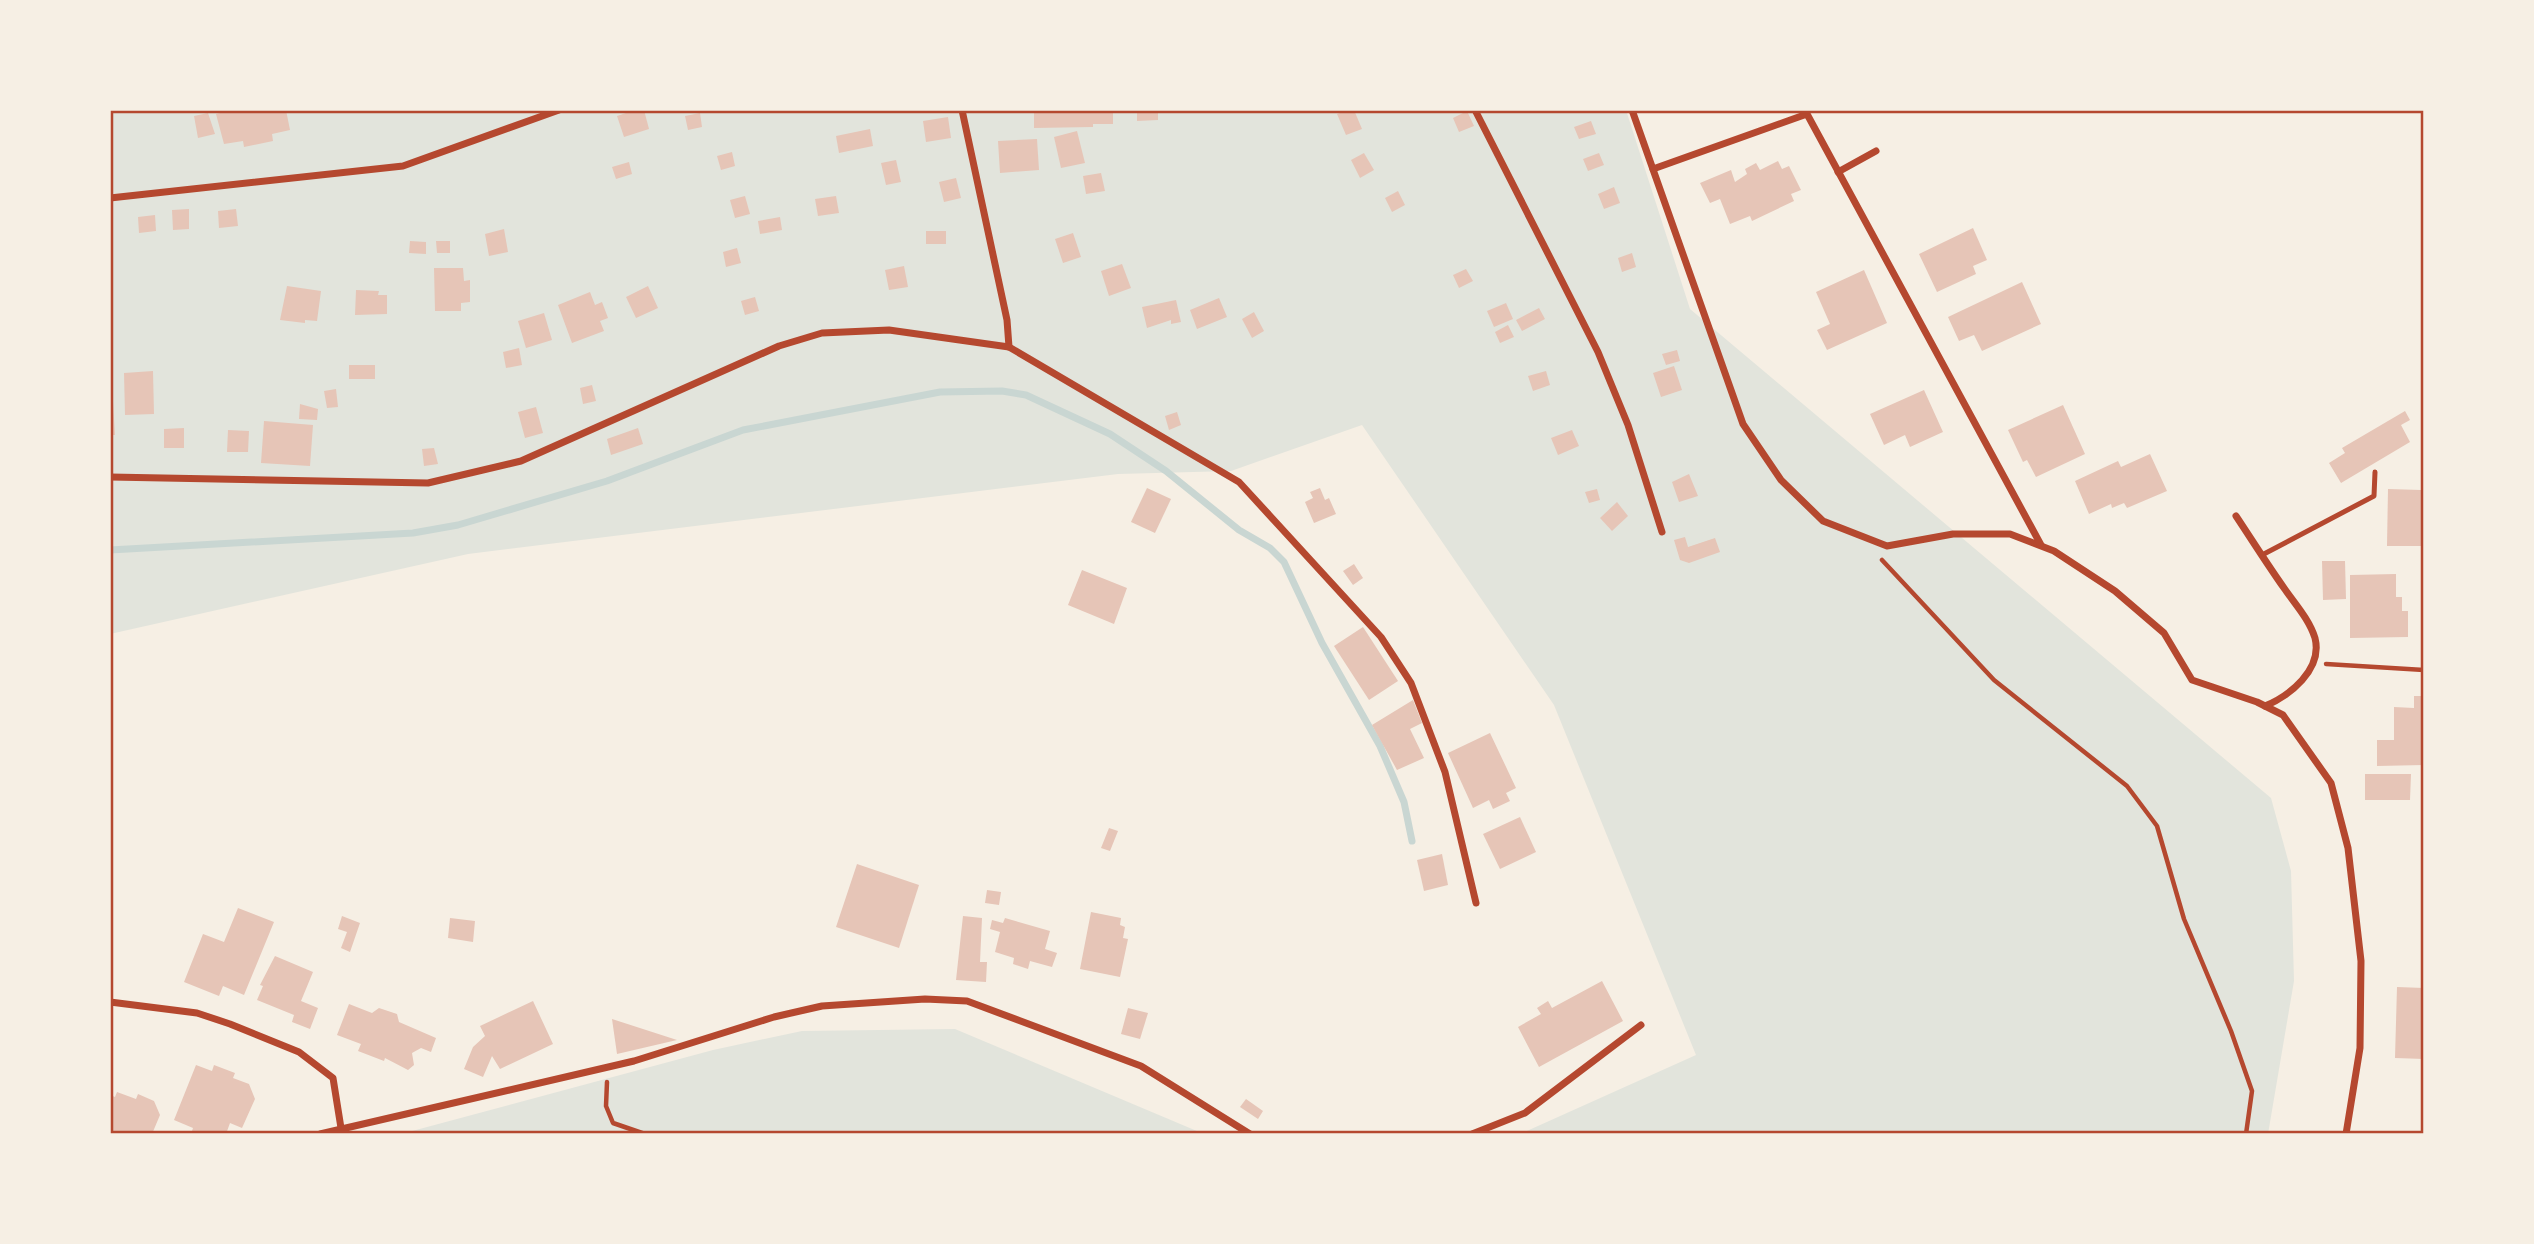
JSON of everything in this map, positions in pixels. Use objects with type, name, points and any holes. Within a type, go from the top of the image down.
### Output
[{"type":"street","points":[[110,198],[403,166],[559,110]]},
{"type":"street","points":[[962,110],[1007,320],[1009,347]]},
{"type":"street","points":[[1475,110],[1598,352],[1628,425],[1662,532]]},
{"type":"street","points":[[1632,110],[1743,424],[1789,488],[1824,521],[1888,547],[1953,534],[2010,534],[2054,551],[2115,591],[2164,634],[2192,680],[2283,715],[2331,783],[2347,848],[2361,961],[2360,1048],[2346,1134]]},
{"type":"street","points":[[1653,169],[1807,114],[2041,546]]},
{"type":"street","points":[[1838,172],[1876,151]]},
{"type":"street","points":[[110,477],[428,483],[521,461],[779,346],[822,333],[889,330],[1009,347],[1239,482],[1381,638],[1411,683],[1445,772],[1476,903]]},
{"type":"street","points":[[2236,516],[2310,625],[2316,641],[2312,663],[2299,686],[2286,697],[2265,706]]},
{"type":"street","points":[[320,1134],[608,1067],[774,1017],[822,1006],[925,999],[967,1001],[1141,1066],[1250,1134]]},
{"type":"street","points":[[110,1002],[197,1013],[299,1052],[333,1078],[341,1128]]},
{"type":"street","points":[[1472,1134],[1525,1112],[1641,1025]]},
{"type":"lane","points":[[2262,555],[2374,496],[2375,472]]},
{"type":"path","points":[[1879,557],[1994,680],[2127,786],[2157,826],[2184,919],[2231,1031],[2252,1091],[2246,1134]]},
{"type":"path","points":[[2312,663],[2424,670]]},
{"type":"path","points":[[608,1067],[606,1106],[613,1123],[645,1134]]},
{"type":"shaded area","points":[[110,110],[1626,110],[1690,309],[2271,798],[2291,871],[2294,981],[2268,1134],[1520,1134],[1696,1055],[1554,705],[1362,425],[1231,471],[1118,474],[468,554],[110,634]]},
{"type":"shaded area","points":[[955,1029],[1204,1134],[401,1134],[713,1050],[802,1031]]},
{"type":"building","points":[[232,110],[286,110],[290,130],[272,134],[273,141],[244,147],[243,141],[224,144],[216,114]]},
{"type":"building","points":[[644,110],[649,129],[624,137],[617,116]]},
{"type":"building","points":[[1034,110],[1113,110],[1113,124],[1034,128]]},
{"type":"building","points":[[1137,110],[1158,110],[1158,120],[1137,121]]},
{"type":"building","points":[[1354,110],[1362,129],[1346,135],[1337,114]]},
{"type":"building","points":[[1467,111],[1474,126],[1459,132],[1453,118]]},
{"type":"building","points":[[208,113],[215,134],[198,138],[194,116]]},
{"type":"building","points":[[700,113],[702,127],[688,130],[685,116]]},
{"type":"building","points":[[948,117],[951,138],[926,142],[923,121]]},
{"type":"building","points":[[1591,121],[1596,134],[1579,139],[1574,127]]},
{"type":"building","points":[[870,129],[873,146],[839,153],[836,136]]},
{"type":"building","points":[[1077,131],[1085,163],[1061,168],[1054,137]]},
{"type":"building","points":[[1037,139],[1039,170],[1000,173],[998,141]]},
{"type":"building","points":[[732,152],[735,166],[721,170],[717,156]]},
{"type":"building","points":[[1364,153],[1374,170],[1360,178],[1351,160]]},
{"type":"building","points":[[1599,153],[1604,165],[1588,171],[1583,159]]},
{"type":"building","points":[[896,160],[901,182],[886,185],[881,163]]},
{"type":"building","points":[[1778,161],[1782,169],[1789,166],[1801,190],[1791,194],[1794,201],[1752,221],[1750,216],[1730,224],[1720,199],[1710,203],[1700,183],[1731,170],[1735,182],[1747,174],[1745,169],[1756,163],[1760,170]]},
{"type":"building","points":[[629,162],[632,174],[616,179],[612,167]]},
{"type":"building","points":[[1101,173],[1105,191],[1086,194],[1083,176]]},
{"type":"building","points":[[956,178],[961,198],[944,202],[939,182]]},
{"type":"building","points":[[1614,187],[1620,203],[1604,209],[1598,194]]},
{"type":"building","points":[[1398,191],[1405,205],[1392,212],[1385,198]]},
{"type":"building","points":[[745,196],[750,214],[735,218],[730,200]]},
{"type":"building","points":[[836,196],[839,213],[818,216],[815,199]]},
{"type":"building","points":[[189,209],[189,229],[173,230],[172,210]]},
{"type":"building","points":[[236,209],[238,226],[219,228],[218,211]]},
{"type":"building","points":[[155,215],[156,231],[139,233],[138,217]]},
{"type":"building","points":[[780,217],[782,230],[760,234],[758,221]]},
{"type":"building","points":[[1973,228],[1987,260],[1973,266],[1976,274],[1937,292],[1919,254]]},
{"type":"building","points":[[504,229],[508,252],[489,256],[485,234]]},
{"type":"building","points":[[926,231],[946,231],[946,244],[926,244]]},
{"type":"building","points":[[1073,233],[1081,257],[1063,263],[1055,239]]},
{"type":"building","points":[[410,241],[426,242],[426,254],[409,253]]},
{"type":"building","points":[[436,241],[450,241],[450,253],[437,253]]},
{"type":"building","points":[[737,248],[741,263],[726,267],[723,252]]},
{"type":"building","points":[[1632,253],[1636,267],[1622,272],[1618,258]]},
{"type":"building","points":[[1122,264],[1131,288],[1109,296],[1101,271]]},
{"type":"building","points":[[904,266],[908,287],[889,290],[885,270]]},
{"type":"building","points":[[434,268],[463,268],[464,281],[470,280],[470,302],[461,303],[461,311],[435,311]]},
{"type":"building","points":[[1466,269],[1473,281],[1459,288],[1453,275]]},
{"type":"building","points":[[1864,270],[1887,323],[1827,350],[1817,330],[1830,324],[1816,292]]},
{"type":"building","points":[[2022,282],[2041,324],[1982,351],[1974,335],[1959,341],[1948,317]]},
{"type":"building","points":[[287,286],[321,291],[317,321],[305,320],[305,323],[280,320]]},
{"type":"building","points":[[648,286],[658,308],[636,318],[626,297]]},
{"type":"building","points":[[356,290],[379,291],[378,295],[387,295],[387,314],[355,315]]},
{"type":"building","points":[[590,292],[595,305],[602,302],[608,318],[600,321],[604,331],[572,343],[558,305]]},
{"type":"building","points":[[755,297],[759,311],[745,315],[741,301]]},
{"type":"building","points":[[1219,298],[1227,317],[1197,329],[1190,310]]},
{"type":"building","points":[[1176,300],[1181,322],[1171,324],[1171,320],[1147,328],[1142,307]]},
{"type":"building","points":[[1506,303],[1513,319],[1494,327],[1487,311]]},
{"type":"building","points":[[1539,308],[1545,319],[1522,331],[1516,320]]},
{"type":"building","points":[[1254,312],[1264,331],[1252,338],[1242,319]]},
{"type":"building","points":[[544,313],[552,340],[526,348],[518,321]]},
{"type":"building","points":[[1508,325],[1514,337],[1500,343],[1495,332]]},
{"type":"building","points":[[519,348],[522,365],[506,368],[503,352]]},
{"type":"building","points":[[1677,350],[1680,361],[1666,365],[1662,354]]},
{"type":"building","points":[[349,365],[375,365],[375,379],[349,379]]},
{"type":"building","points":[[1674,366],[1682,390],[1661,397],[1653,373]]},
{"type":"building","points":[[153,371],[154,414],[125,415],[124,373]]},
{"type":"building","points":[[1546,371],[1550,385],[1533,391],[1528,376]]},
{"type":"building","points":[[592,385],[596,401],[583,404],[580,388]]},
{"type":"building","points":[[336,389],[338,407],[327,408],[324,391]]},
{"type":"building","points":[[1924,390],[1943,432],[1910,447],[1905,435],[1884,445],[1870,414]]},
{"type":"building","points":[[110,402],[113,402],[115,435],[110,435]]},
{"type":"building","points":[[300,404],[318,409],[317,420],[299,419]]},
{"type":"building","points":[[2063,405],[2085,454],[2036,477],[2027,460],[2023,462],[2008,430]]},
{"type":"building","points":[[536,407],[543,433],[525,438],[518,412]]},
{"type":"building","points":[[2405,411],[2410,420],[2401,425],[2410,442],[2341,483],[2329,463],[2345,453],[2342,448]]},
{"type":"building","points":[[1177,412],[1181,425],[1169,430],[1165,416]]},
{"type":"building","points":[[264,421],[313,425],[310,466],[261,463]]},
{"type":"building","points":[[184,428],[184,448],[164,448],[164,429]]},
{"type":"building","points":[[638,428],[643,444],[611,455],[607,439]]},
{"type":"building","points":[[228,430],[249,431],[248,452],[227,452]]},
{"type":"building","points":[[1572,430],[1579,446],[1558,455],[1551,438]]},
{"type":"building","points":[[434,448],[438,464],[424,466],[422,449]]},
{"type":"building","points":[[2150,454],[2167,491],[2127,508],[2124,503],[2112,508],[2111,504],[2089,514],[2075,481],[2118,461],[2121,467]]},
{"type":"building","points":[[1689,474],[1698,496],[1679,502],[1672,482]]},
{"type":"building","points":[[1147,488],[1171,499],[1155,533],[1131,522]]},
{"type":"building","points":[[1320,488],[1325,500],[1329,498],[1336,514],[1314,523],[1305,502],[1313,498],[1310,492]]},
{"type":"building","points":[[1597,489],[1600,500],[1589,503],[1585,492]]},
{"type":"building","points":[[2388,489],[2421,490],[2424,546],[2387,546]]},
{"type":"building","points":[[1617,502],[1628,516],[1612,531],[1600,518]]},
{"type":"building","points":[[1685,537],[1688,547],[1715,538],[1720,552],[1689,563],[1680,560],[1674,540]]},
{"type":"building","points":[[2322,561],[2345,561],[2346,599],[2323,600]]},
{"type":"building","points":[[1354,564],[1363,578],[1353,585],[1343,571]]},
{"type":"building","points":[[1082,570],[1127,588],[1114,624],[1068,605]]},
{"type":"building","points":[[2396,574],[2396,597],[2402,597],[2402,611],[2408,611],[2408,637],[2350,638],[2350,575]]},
{"type":"building","points":[[1363,627],[1398,681],[1369,700],[1334,646]]},
{"type":"building","points":[[2414,696],[2424,696],[2424,765],[2377,766],[2377,740],[2394,740],[2394,707],[2414,708]]},
{"type":"building","points":[[1413,700],[1422,723],[1410,729],[1424,758],[1397,770],[1372,725]]},
{"type":"building","points":[[1490,733],[1516,788],[1506,793],[1510,801],[1493,809],[1489,800],[1473,808],[1448,753]]},
{"type":"building","points":[[2365,774],[2411,774],[2410,800],[2365,800]]},
{"type":"building","points":[[1520,817],[1536,852],[1500,869],[1483,834]]},
{"type":"building","points":[[1109,828],[1118,831],[1110,851],[1101,848]]},
{"type":"building","points":[[1442,854],[1448,885],[1424,891],[1417,860]]},
{"type":"building","points":[[857,864],[919,885],[899,948],[836,927]]},
{"type":"building","points":[[987,890],[1001,892],[999,905],[985,903]]},
{"type":"building","points":[[238,908],[274,922],[244,995],[223,986],[219,996],[184,982],[203,934],[224,942]]},
{"type":"building","points":[[1091,912],[1121,918],[1120,925],[1125,927],[1123,938],[1128,939],[1120,977],[1080,969]]},
{"type":"building","points":[[342,916],[360,923],[350,952],[341,948],[347,932],[338,929]]},
{"type":"building","points":[[963,916],[982,918],[980,962],[987,962],[986,982],[956,980]]},
{"type":"building","points":[[450,918],[475,921],[473,942],[448,938]]},
{"type":"building","points":[[1005,918],[1050,931],[1045,949],[1057,953],[1052,967],[1030,961],[1028,969],[1013,964],[1014,958],[995,952],[1000,932],[990,929],[992,920],[1003,923]]},
{"type":"building","points":[[275,956],[313,972],[301,1001],[318,1008],[310,1029],[292,1022],[294,1015],[257,1000],[263,986],[260,985]]},
{"type":"building","points":[[1602,981],[1623,1021],[1539,1067],[1518,1027],[1541,1014],[1537,1008],[1548,1001],[1552,1008]]},
{"type":"building","points":[[2397,987],[2424,988],[2424,1059],[2395,1058]]},
{"type":"building","points":[[533,1001],[553,1044],[500,1069],[492,1056],[483,1077],[464,1069],[473,1047],[485,1036],[480,1026]]},
{"type":"building","points":[[349,1004],[372,1013],[379,1008],[397,1014],[399,1022],[436,1038],[431,1052],[421,1048],[412,1053],[414,1065],[408,1070],[385,1058],[384,1061],[358,1051],[361,1044],[337,1035]]},
{"type":"building","points":[[1128,1008],[1148,1013],[1140,1039],[1121,1034]]},
{"type":"building","points":[[612,1019],[677,1040],[617,1054]]},
{"type":"building","points":[[196,1065],[212,1071],[214,1065],[235,1073],[233,1078],[249,1084],[255,1099],[242,1128],[230,1123],[226,1134],[191,1134],[193,1128],[174,1120]]},
{"type":"building","points":[[117,1092],[136,1099],[138,1094],[154,1101],[160,1115],[152,1134],[110,1134],[110,1095],[115,1097]]},
{"type":"building","points":[[1246,1099],[1263,1111],[1258,1119],[1240,1107]]},
{"type":"waterway","points":[[110,550],[413,533],[458,525],[607,481],[743,430],[940,392],[1002,391],[1026,395],[1110,434],[1166,471],[1239,530],[1270,548],[1284,562],[1322,643],[1380,746],[1404,802],[1412,841]]}]
